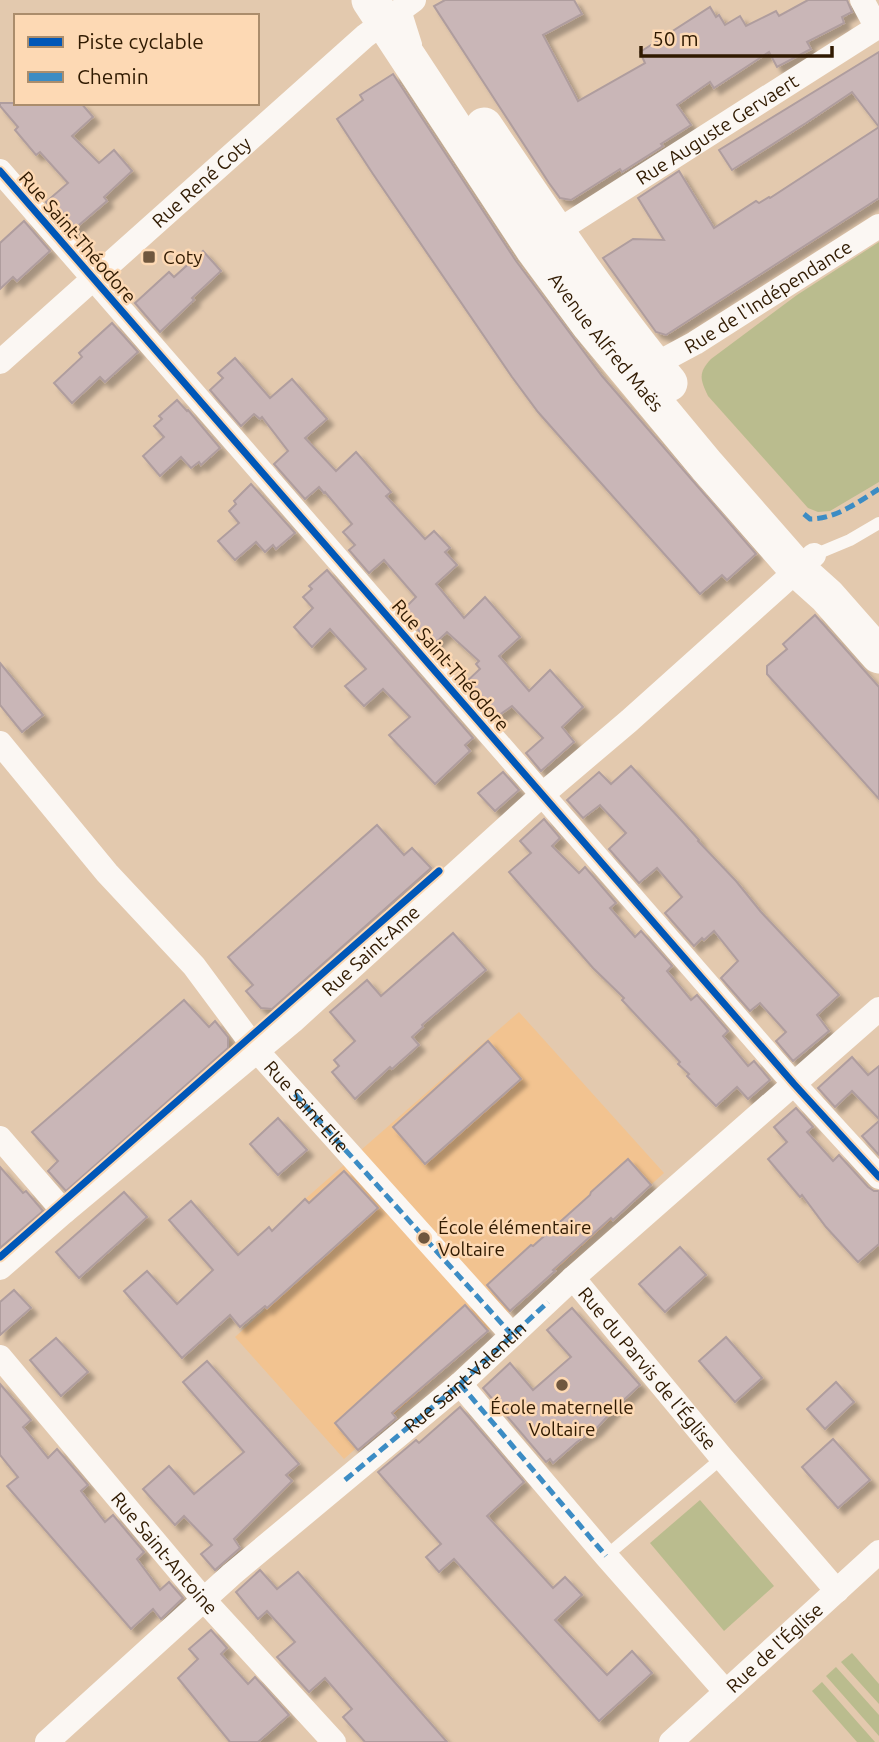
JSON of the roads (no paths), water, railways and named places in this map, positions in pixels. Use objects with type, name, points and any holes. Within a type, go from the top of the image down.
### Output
[{"type":"main road","name":"Avenue Alfred Maës","points":[[392,5],[654,365],[806,563],[827,596],[879,655]]},
{"type":"main road","name":"Avenue Alfred Maës","points":[[392,5],[534,248],[590,325],[707,466],[806,563],[844,593],[879,638]]},
{"type":"street","points":[[862,0],[878,27]]},
{"type":"street","name":"Rue René Coty","points":[[0,362],[392,5]]},
{"type":"street","name":"Rue Auguste Gervaert","points":[[556,232],[878,27]]},
{"type":"street","name":"Rue Saint-Théodore","points":[[0,171],[794,1084],[879,1177]]},
{"type":"street","name":"Rue de l'Indépendance","points":[[654,365],[695,343],[879,226]]},
{"type":"street","name":"Rue Saint-Ame","points":[[0,1268],[293,1021],[543,794],[806,563]]},
{"type":"street","name":"Rue Saint-Elie","points":[[0,743],[107,873],[194,966],[257,1051],[512,1335]]},
{"type":"street","name":"Rue Saint-Valentin","points":[[47,1742],[203,1599],[460,1384],[573,1278],[879,1009]]},
{"type":"street","points":[[0,1139],[64,1212]]},
{"type":"street","name":"Rue du Parvis de l'Église","points":[[573,1278],[722,1458],[837,1591]]},
{"type":"street","name":"Rue Saint-Antoine","points":[[0,1357],[203,1599],[334,1742]]},
{"type":"street","points":[[460,1384],[726,1692]]},
{"type":"street","name":"Rue de l'Église","points":[[671,1742],[879,1552]]},
{"type":"lane","points":[[392,5],[422,54]]},
{"type":"lane","points":[[470,127],[483,147]]},
{"type":"lane","points":[[502,177],[566,271]]},
{"type":"lane","points":[[612,331],[652,383],[780,533],[796,548],[806,563],[879,523]]},
{"type":"lane","name":"Rue du Parvis de l'Église","points":[[606,1556],[722,1458]]},
{"type":"place","name":"Coty","points":[[149,257]]},
{"type":"place","name":"École élémentaire Voltaire","points":[[424,1238]]},
{"type":"place","name":"École maternelle Voltaire","points":[[562,1385]]}]
